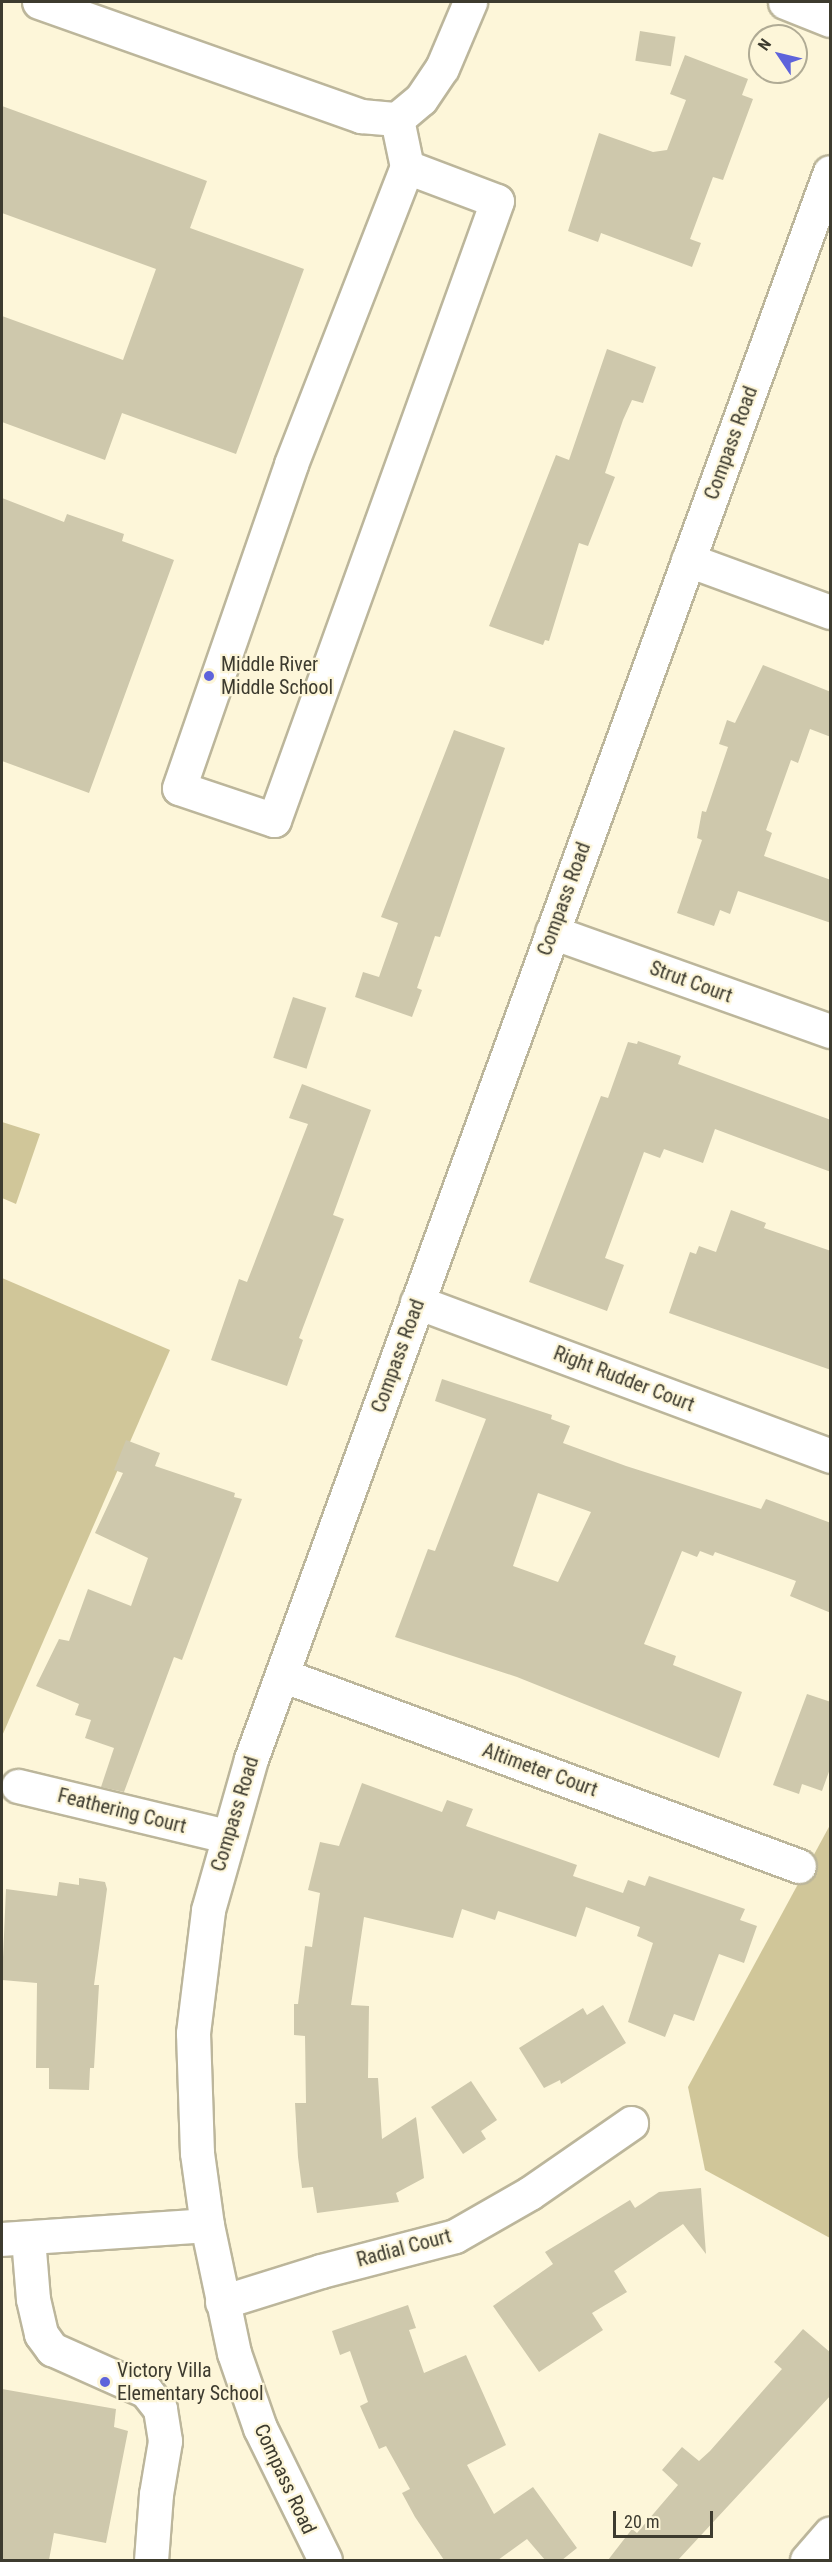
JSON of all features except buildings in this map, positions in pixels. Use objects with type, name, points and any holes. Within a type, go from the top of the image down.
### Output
[{"type":"street","points":[[39,2],[361,116],[397,119],[421,99],[442,68],[470,2]]},
{"type":"street","points":[[785,2],[831,20]]},
{"type":"street","points":[[397,119],[407,167],[291,464],[179,788],[274,820],[497,201],[407,167]]},
{"type":"street","name":"Compass Road","points":[[326,2560],[260,2428],[222,2302],[207,2225],[197,2153],[193,2033],[208,1910],[226,1836],[282,1675],[831,172]]},
{"type":"street","points":[[688,560],[831,612]]},
{"type":"street","name":"Strut Court","points":[[552,932],[831,1031]]},
{"type":"street","name":"Right Rudder Court","points":[[417,1302],[831,1456]]},
{"type":"street","name":"Altimeter Court","points":[[282,1675],[799,1866]]},
{"type":"street","name":"Feathering Court","points":[[18,1786],[226,1836]]},
{"type":"street","name":"Radial Court","points":[[222,2302],[321,2271],[455,2236],[530,2193],[631,2123]]},
{"type":"street","points":[[151,2560],[156,2494],[165,2441],[160,2409],[146,2391],[52,2349],[41,2334],[15,2239],[207,2225]]},
{"type":"street","points":[[807,2560],[831,2534]]},
{"type":"shaded area","points":[[2,1122],[40,1134],[16,1204],[2,1198]]},
{"type":"shaded area","points":[[2,1278],[170,1350],[2,1736]]},
{"type":"shaded area","points":[[830,1825],[830,2238],[705,2170],[688,2087]]},
{"type":"place","name":"Middle River Middle School","points":[[209,676]]},
{"type":"place","name":"Victory Villa Elementary School","points":[[105,2382]]}]
